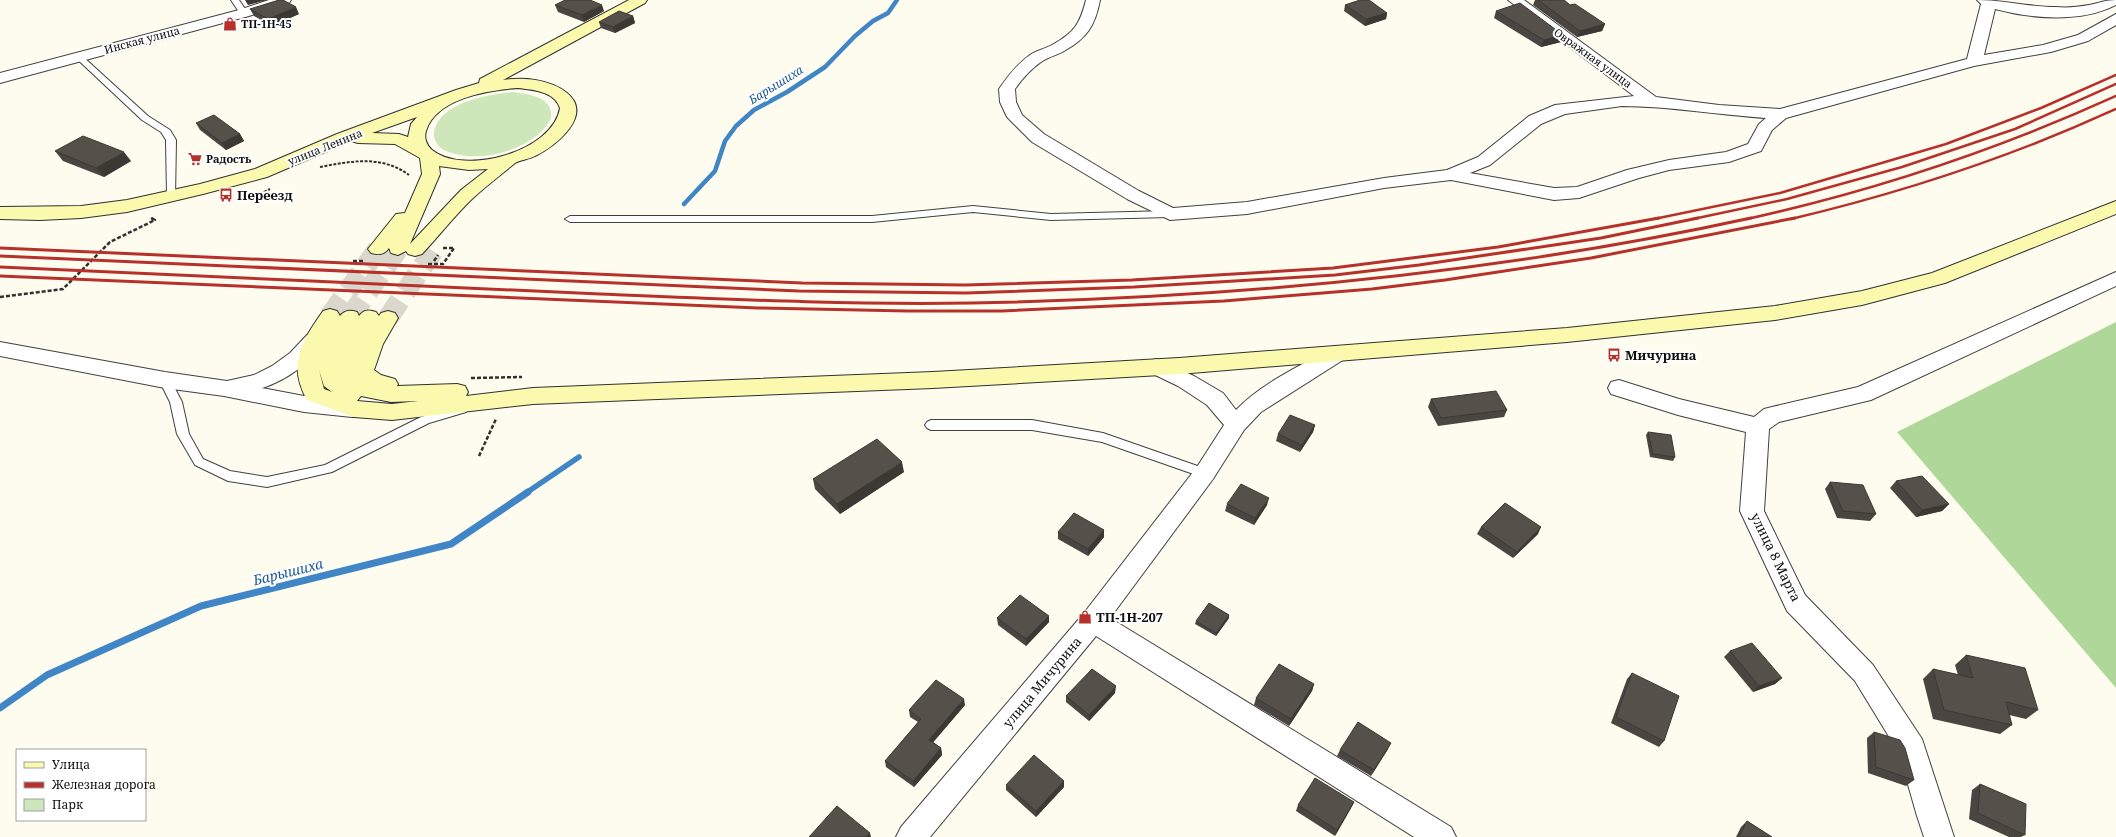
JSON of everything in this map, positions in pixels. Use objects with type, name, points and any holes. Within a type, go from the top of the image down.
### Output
[{"type":"main road","points":[[378,249],[416,186],[431,174],[426,155],[416,141],[417,129],[427,114],[445,101],[562,42],[640,0]]},
{"type":"main road","points":[[416,186],[406,249],[467,194],[515,158],[548,142],[562,129],[568,116],[567,103],[557,93],[546,77],[553,52],[562,42]]},
{"type":"main road","points":[[467,91],[493,85],[518,83],[540,86],[557,93]]},
{"type":"main road","name":"улица Ленина","points":[[0,213],[74,212],[127,206],[203,189],[261,173],[343,138],[445,101]]},
{"type":"main road","points":[[343,138],[372,137],[399,140],[426,155],[456,165],[473,165],[515,158]]},
{"type":"main road","points":[[440,254],[467,194]]},
{"type":"main road","points":[[359,317],[314,340],[307,358],[308,375],[315,394],[354,409],[392,412],[483,403],[516,397],[933,380],[1156,367],[1340,354],[1567,335],[1775,313],[1862,298],[1938,278],[2116,207]]},
{"type":"main road","points":[[359,317],[334,337],[326,357],[332,381],[354,396],[398,404],[483,403]]},
{"type":"main road","points":[[359,317],[374,340],[366,356],[363,372],[374,381],[399,387],[433,386],[483,403]]},
{"type":"street","name":"Инская улица","points":[[0,78],[244,13],[284,0]]},
{"type":"street","points":[[1093,0],[1089,19],[1076,36],[1058,48],[1036,58],[1018,74],[1007,89],[1008,102],[1015,117],[1038,138],[1133,195],[1170,214],[1247,208],[1384,183],[1451,175],[1484,161],[1535,120],[1561,109],[1622,101],[1651,101],[1719,110],[1780,114],[1973,62],[2044,49],[2084,38],[2116,19]]},
{"type":"street","name":"Овражная улица","points":[[1515,0],[1651,101]]},
{"type":"street","points":[[1973,62],[1978,51],[1986,2],[2010,10],[2061,12],[2100,7],[2114,0]]},
{"type":"street","points":[[1451,175],[1534,192],[1554,194],[1579,192],[1602,183],[1669,165],[1728,157],[1755,147],[1765,128],[1780,114]]},
{"type":"street","points":[[1619,388],[1678,407],[1758,426],[1772,415],[1863,394],[2116,278]]},
{"type":"street","points":[[224,388],[255,384],[281,372],[298,359],[314,340]]},
{"type":"street","points":[[0,349],[164,380],[224,388],[304,404],[354,409]]},
{"type":"street","name":"улица Мичурина","points":[[911,837],[1093,621],[1205,473],[1236,424],[1253,406],[1286,384],[1340,354]]},
{"type":"street","points":[[1156,367],[1186,381],[1215,399],[1236,424]]},
{"type":"street","name":"улица 8 Марта","points":[[1758,426],[1752,511],[1796,602],[1864,673],[1912,748],[1931,816],[1939,837]]},
{"type":"street","points":[[1093,621],[1441,837]]},
{"type":"lane","points":[[235,0],[244,13]]},
{"type":"lane","points":[[80,57],[145,118],[165,130],[171,140],[172,196]]},
{"type":"lane","points":[[570,219],[872,219],[973,209],[1051,217],[1170,214]]},
{"type":"lane","points":[[164,380],[176,402],[183,434],[199,462],[228,476],[267,482],[328,469],[425,420],[483,403]]},
{"type":"lane","points":[[931,425],[1032,425],[1103,438],[1205,473]]},
{"type":"path","points":[[318,168],[363,160],[391,164],[409,174],[416,186]]},
{"type":"path","points":[[260,194],[274,187]]},
{"type":"path","points":[[0,297],[63,289],[110,242],[155,220],[127,206]]},
{"type":"path","points":[[440,254],[454,248],[440,254]]},
{"type":"path","points":[[478,456],[483,403]]},
{"type":"green space","points":[[512,92],[538,97],[548,105],[551,110],[551,117],[546,127],[541,132],[520,146],[508,151],[482,156],[456,154],[442,149],[438,145],[434,138],[434,133],[437,123],[444,114],[454,107],[478,98]]},
{"type":"green space","points":[[2116,322],[2116,688],[1897,432]]},
{"type":"building","points":[[283,0],[296,7],[268,19],[250,9]]},
{"type":"building","points":[[565,0],[590,0],[602,5],[582,15],[555,5]]},
{"type":"building","points":[[1360,0],[1369,0],[1387,13],[1366,19],[1345,5]]},
{"type":"building","points":[[1538,0],[1564,0],[1570,5],[1575,4],[1605,24],[1580,31]]},
{"type":"building","points":[[1520,3],[1563,35],[1544,40],[1496,11]]},
{"type":"building","points":[[619,11],[633,16],[613,27],[599,22]]},
{"type":"building","points":[[214,115],[240,134],[222,143],[196,123]]},
{"type":"building","points":[[83,136],[124,152],[96,168],[55,151]]},
{"type":"building","points":[[1496,391],[1507,410],[1441,418],[1431,399]]},
{"type":"building","points":[[1290,415],[1315,425],[1302,445],[1278,434]]},
{"type":"building","points":[[1648,432],[1671,435],[1675,457],[1653,454]]},
{"type":"building","points":[[877,439],[902,462],[837,504],[813,479]]},
{"type":"building","points":[[1922,476],[1949,504],[1922,510],[1896,481]]},
{"type":"building","points":[[1830,482],[1863,485],[1876,514],[1843,511]]},
{"type":"building","points":[[1241,484],[1269,498],[1255,518],[1227,504]]},
{"type":"building","points":[[1505,503],[1541,527],[1517,552],[1481,527]]},
{"type":"building","points":[[1074,513],[1104,530],[1088,549],[1058,532]]},
{"type":"building","points":[[1020,595],[1049,616],[1026,639],[997,618]]},
{"type":"building","points":[[1209,603],[1229,615],[1216,633],[1196,621]]},
{"type":"building","points":[[1752,643],[1782,678],[1759,686],[1730,651]]},
{"type":"building","points":[[1966,655],[2025,668],[2038,710],[2006,702],[2012,725],[1944,710],[1933,669],[1973,678]]},
{"type":"building","points":[[1279,664],[1314,684],[1291,719],[1256,698]]},
{"type":"building","points":[[1092,669],[1116,686],[1089,715],[1066,696]]},
{"type":"building","points":[[1632,673],[1679,696],[1664,741],[1616,717]]},
{"type":"building","points":[[936,680],[964,699],[929,740],[941,748],[913,781],[885,761],[921,719],[909,710]]},
{"type":"building","points":[[1358,722],[1391,743],[1374,770],[1340,750]]},
{"type":"building","points":[[1874,732],[1900,740],[1905,748],[1914,780],[1876,767]]},
{"type":"building","points":[[1034,755],[1064,781],[1036,811],[1006,785]]},
{"type":"building","points":[[1315,778],[1354,802],[1337,830],[1298,805]]},
{"type":"building","points":[[1980,784],[2026,804],[2025,835],[1978,813]]},
{"type":"building","points":[[837,806],[870,833],[866,837],[809,837]]},
{"type":"building","points":[[1747,821],[1772,837],[1739,837]]},
{"type":"waterway","name":"Барышиха","points":[[684,204],[715,171],[725,141],[736,126],[754,110],[787,92],[825,67],[855,36],[873,21],[888,13],[897,0]]},
{"type":"waterway","name":"Барышиха","points":[[526,493],[579,457]]},
{"type":"waterway","name":"Барышиха","points":[[0,708],[47,675],[201,606],[451,544],[528,492]]},
{"type":"tunnel","points":[[330,316],[378,249]]},
{"type":"tunnel","points":[[350,317],[398,249]]},
{"type":"tunnel","points":[[388,318],[433,251]]},
{"type":"railway","points":[[1658,218],[1780,193],[1946,144],[2041,108],[2116,75]]},
{"type":"railway","points":[[1693,219],[1787,199],[1902,167],[2015,129],[2116,84]]},
{"type":"railway","points":[[1747,219],[1842,196],[1934,167],[2026,134],[2116,96]]},
{"type":"railway","points":[[1791,219],[1833,209],[1956,172],[2036,143],[2116,109]]},
{"type":"railway","points":[[0,248],[802,283],[965,285],[1132,280],[1333,268],[1498,247],[1658,218]]},
{"type":"railway","points":[[0,256],[799,291],[966,293],[1134,287],[1335,275],[1419,265],[1601,238],[1698,218]]},
{"type":"railway","points":[[0,267],[739,300],[878,303],[971,303],[1167,295],[1265,289],[1363,280],[1558,254],[1655,238],[1751,218]]},
{"type":"railway","points":[[0,276],[758,308],[1002,311],[1224,301],[1372,289],[1445,280],[1591,258],[1795,218]]},
{"type":"place","name":"ТП-1Н-45","points":[[230,24]]},
{"type":"place","name":"Радость","points":[[195,159]]},
{"type":"place","name":"Переезд","points":[[226,195]]},
{"type":"place","name":"Мичурина","points":[[1614,355]]},
{"type":"place","name":"ТП-1Н-207","points":[[1085,617]]}]
